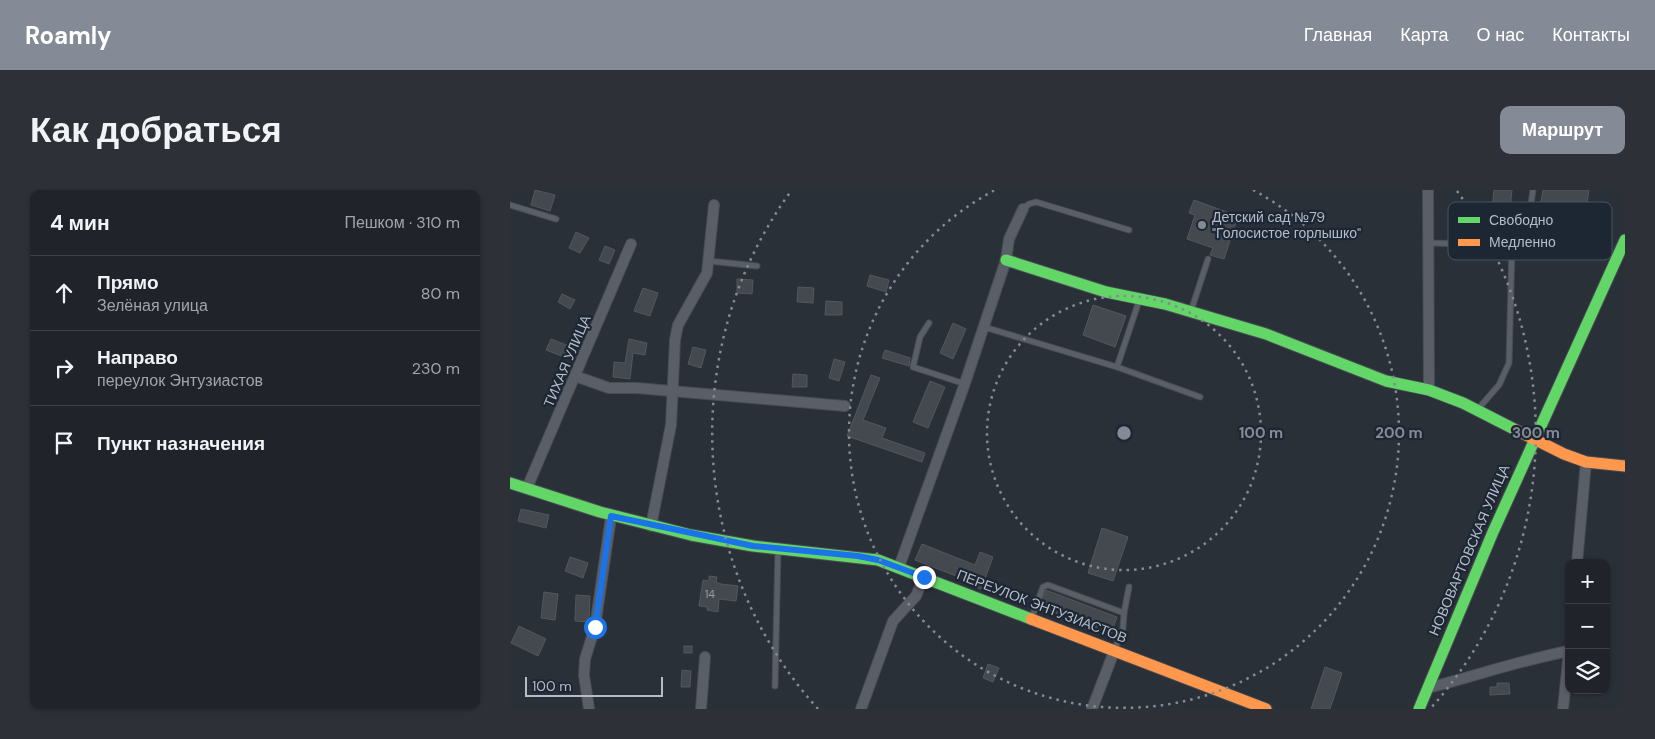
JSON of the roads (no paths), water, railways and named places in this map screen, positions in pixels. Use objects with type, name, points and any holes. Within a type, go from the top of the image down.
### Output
[{"type":"main road","name":"НОВОВАРТОВСКАЯ УЛИЦА","points":[[1419,709],[1533,440],[1625,240]]},
{"type":"main road","points":[[1006,260],[1106,292],[1140,298],[1266,334],[1386,382],[1429,390],[1478,409],[1533,440],[1586,462],[1625,466]]},
{"type":"main road","name":"ПЕРЕУЛОК ЭНТУЗИАСТОВ","points":[[510,483],[611,516],[651,526],[778,549],[858,556],[899,567],[1115,649],[1241,704],[1266,709]]},
{"type":"street","points":[[1428,190],[1429,390]]},
{"type":"street","points":[[651,526],[671,425],[675,340],[678,325],[698,292],[710,261],[714,205]]},
{"type":"street","points":[[899,567],[984,328],[1006,260],[1009,239],[1023,209]]},
{"type":"street","name":"ТИХАЯ УЛИЦА","points":[[527,488],[632,244]]},
{"type":"street","points":[[575,376],[609,388],[845,406]]},
{"type":"street","points":[[1577,559],[1586,462]]},
{"type":"street","points":[[589,709],[584,675],[585,660],[595,627],[611,516]]},
{"type":"street","points":[[861,709],[893,621],[916,596],[924,577]]},
{"type":"street","points":[[1092,709],[1115,649]]},
{"type":"street","points":[[1428,688],[1464,679],[1521,660],[1565,652]]},
{"type":"street","points":[[701,709],[705,657]]},
{"type":"street","points":[[1563,709],[1565,690]]},
{"type":"lane","points":[[1023,209],[1029,204],[1036,202],[1129,230]]},
{"type":"lane","points":[[510,205],[556,219]]},
{"type":"lane","points":[[1428,243],[1448,243]]},
{"type":"lane","points":[[1191,312],[1208,259]]},
{"type":"lane","points":[[1478,409],[1499,385],[1508,363],[1511,260]]},
{"type":"lane","points":[[710,261],[757,266]]},
{"type":"lane","points":[[1116,367],[1140,298]]},
{"type":"lane","points":[[929,323],[920,337],[913,367],[965,384]]},
{"type":"lane","points":[[984,328],[1116,367],[1200,397]]},
{"type":"lane","points":[[775,686],[778,549]]},
{"type":"lane","points":[[1032,617],[1043,587],[1048,585],[1124,614]]},
{"type":"lane","points":[[1115,649],[1124,628],[1124,614],[1129,587]]},
{"type":"place","name":"Детский сад №79 \"Голосистое горлышко\"","points":[[1202,225]]}]
